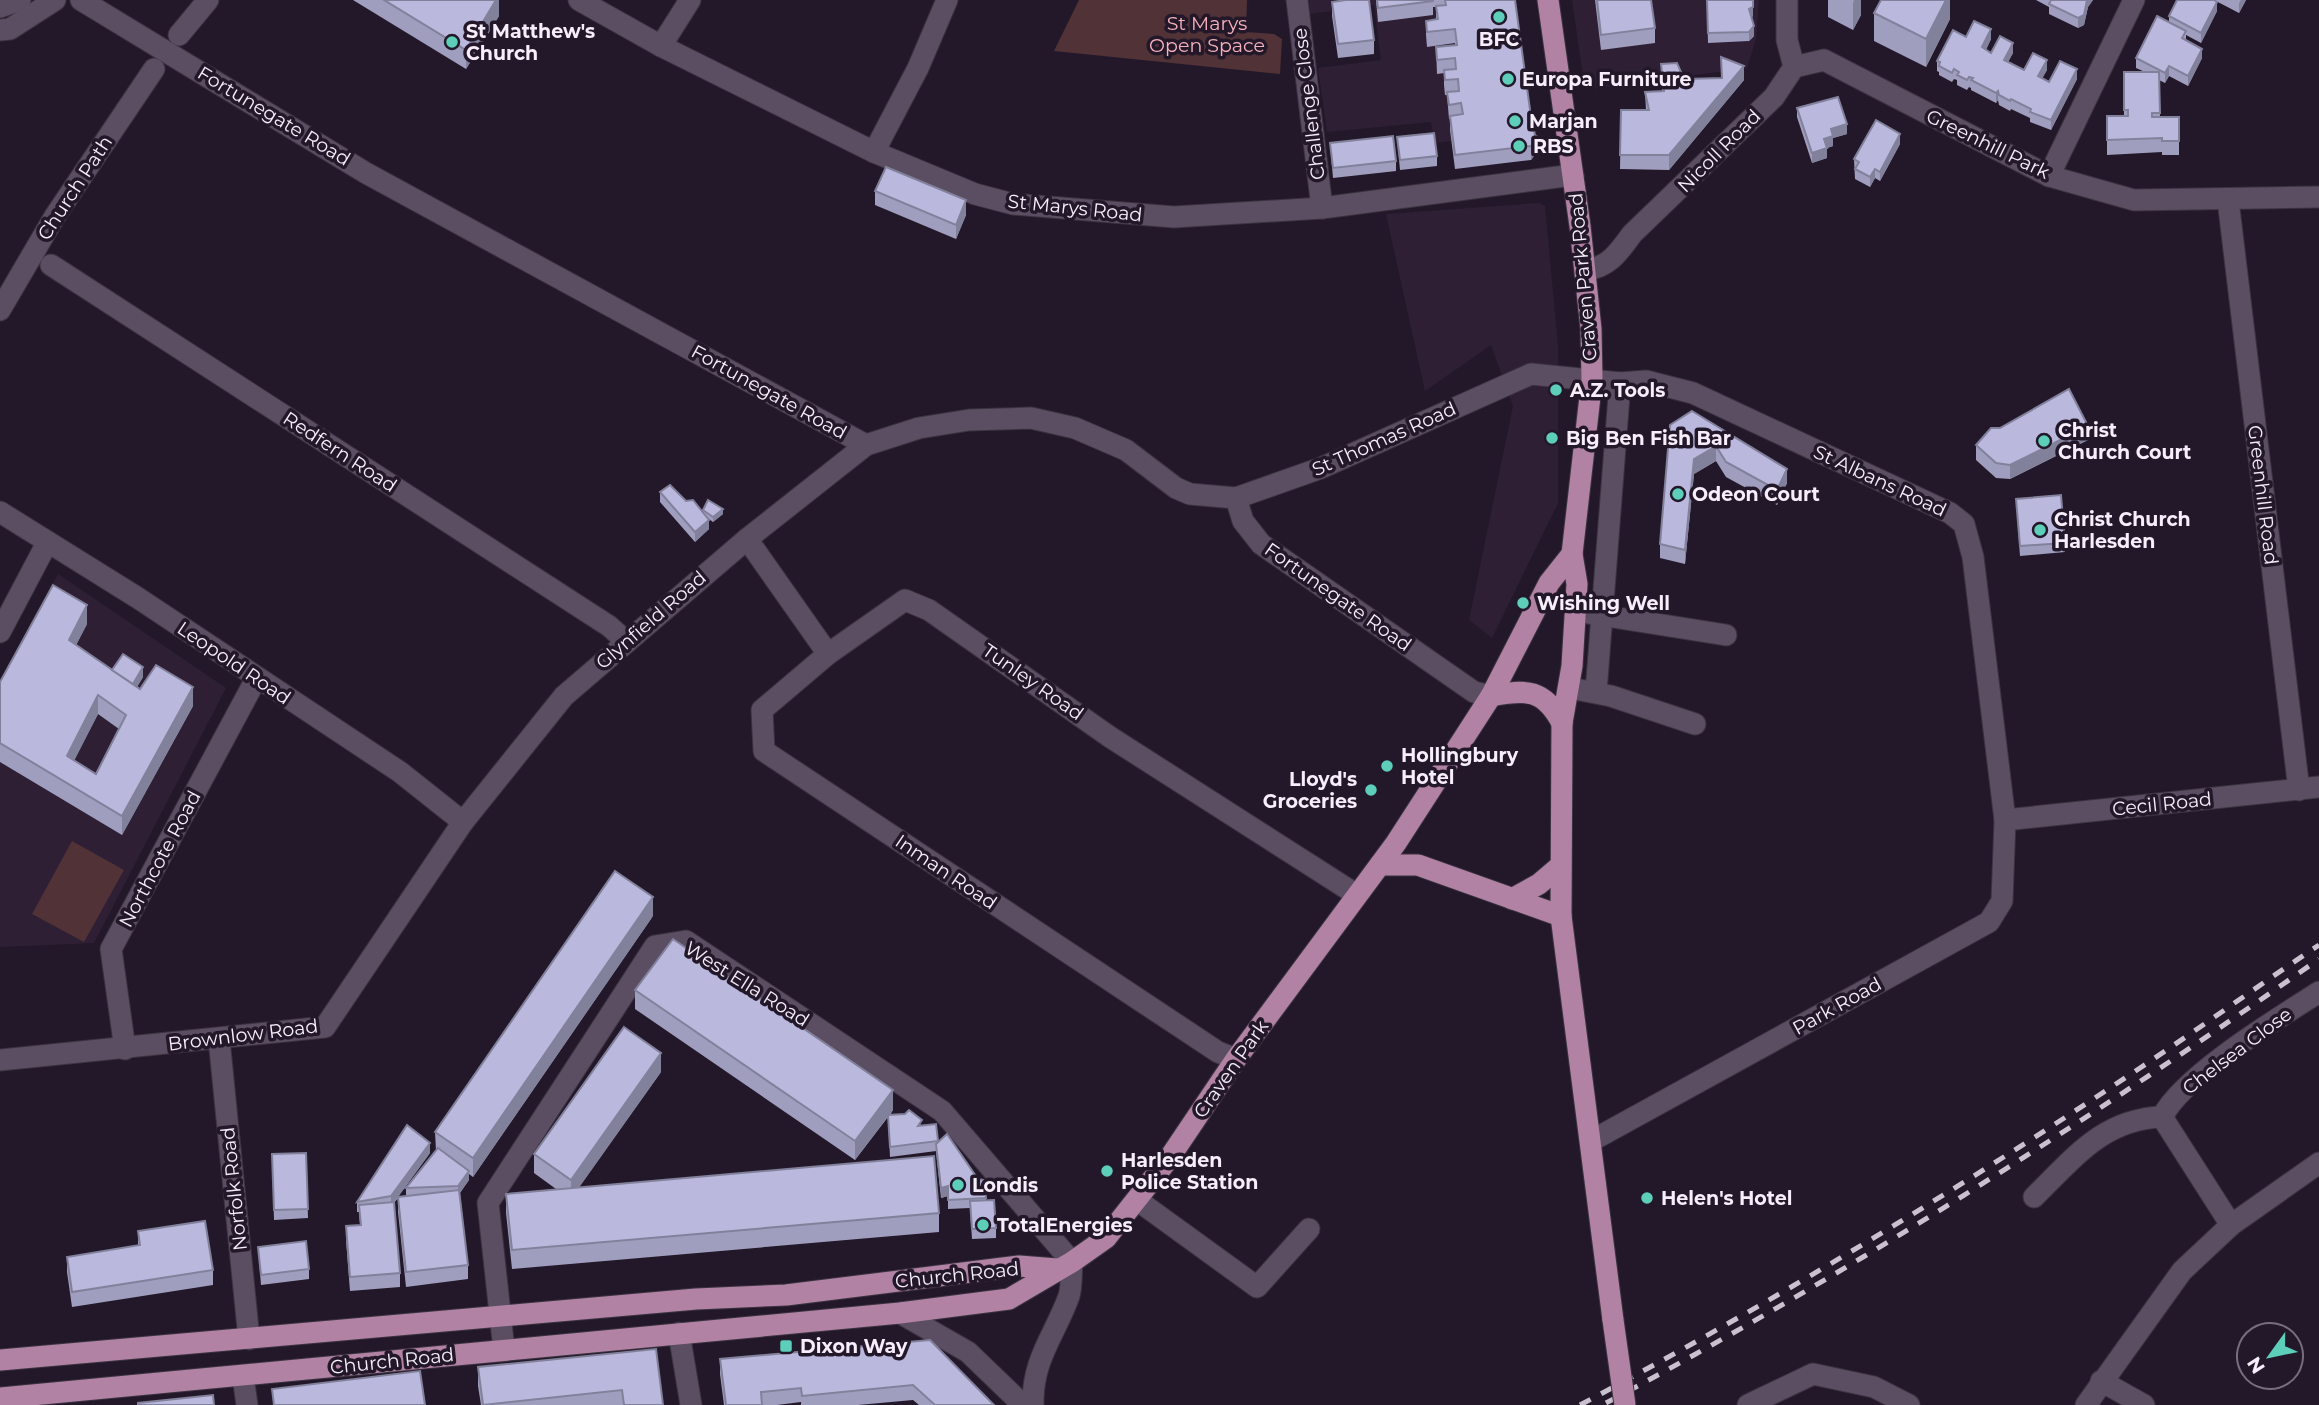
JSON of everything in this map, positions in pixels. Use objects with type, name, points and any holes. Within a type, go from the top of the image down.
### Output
[{"type":"main road","name":"Craven Park Road","points":[[1548,0],[1586,270],[1592,379],[1572,554],[1577,584],[1570,688],[1562,723]]},
{"type":"main road","points":[[1491,696],[1549,583],[1572,554]]},
{"type":"main road","points":[[1491,696],[1515,691],[1536,695],[1553,707],[1562,723],[1559,867],[1561,916],[1625,1405]]},
{"type":"main road","name":"Craven Park","points":[[1064,1266],[1106,1238],[1137,1200],[1236,1059],[1380,865],[1491,696]]},
{"type":"main road","points":[[1404,827],[1418,865]]},
{"type":"main road","points":[[1380,865],[1418,865],[1561,916]]},
{"type":"main road","points":[[1512,899],[1539,884],[1559,867]]},
{"type":"main road","name":"Church Road","points":[[0,1360],[500,1319],[696,1299],[786,1295],[1019,1266],[1064,1266]]},
{"type":"main road","name":"Church Road","points":[[0,1398],[900,1312],[1009,1299],[1064,1266]]},
{"type":"street","points":[[0,7],[20,0]]},
{"type":"street","points":[[0,30],[10,29],[55,0]]},
{"type":"street","name":"Fortunegate Road","points":[[81,0],[366,173],[866,445],[919,428],[969,420],[1031,418],[1075,428],[1126,450],[1176,488],[1191,494],[1236,498],[1243,521],[1261,544],[1474,692],[1491,696]]},
{"type":"street","points":[[179,35],[208,0]]},
{"type":"street","name":"St Marys Road","points":[[579,0],[662,46],[874,152],[975,194],[1013,204],[1174,217],[1322,208],[1573,175]]},
{"type":"street","points":[[662,46],[691,0]]},
{"type":"street","points":[[874,152],[918,68],[947,0]]},
{"type":"street","name":"Challenge Close","points":[[1297,0],[1322,208]]},
{"type":"street","points":[[1787,0],[1787,40],[1794,67]]},
{"type":"street","points":[[2049,176],[2134,0]]},
{"type":"street","name":"Greenhill Park","points":[[1794,67],[1824,60],[2049,176],[2134,200],[2319,197]]},
{"type":"street","name":"Nicoll Road","points":[[1586,270],[1602,268],[1614,257],[1633,234],[1774,97],[1794,67]]},
{"type":"street","name":"Church Path","points":[[0,310],[55,216],[154,69]]},
{"type":"street","name":"Greenhill Road","points":[[2228,200],[2309,789]]},
{"type":"street","name":"Redfern Road","points":[[51,265],[609,626],[627,642]]},
{"type":"street","name":"St Albans Road","points":[[1531,374],[1620,383],[1646,381],[1679,387],[1923,500],[1964,524],[1977,583],[2005,820]]},
{"type":"street","name":"St Thomas Road","points":[[1236,498],[1321,468],[1531,374]]},
{"type":"street","points":[[1596,692],[1620,383]]},
{"type":"street","name":"Glynfield Road","points":[[463,822],[564,696],[747,539],[866,445]]},
{"type":"street","name":"Leopold Road","points":[[0,512],[138,598],[256,679],[400,772],[463,822]]},
{"type":"street","points":[[747,539],[828,654]]},
{"type":"street","points":[[0,632],[47,543]]},
{"type":"street","name":"Tunley Road","points":[[828,654],[905,600],[929,610],[1110,737],[1357,895]]},
{"type":"street","points":[[1575,611],[1726,635]]},
{"type":"street","name":"Inman Road","points":[[828,654],[762,710],[764,751],[1218,1052],[1236,1059]]},
{"type":"street","name":"Northcote Road","points":[[125,1049],[111,949],[256,679]]},
{"type":"street","points":[[1570,688],[1596,692],[1695,724]]},
{"type":"street","name":"Cecil Road","points":[[2005,820],[2309,789]]},
{"type":"street","name":"Park Road","points":[[1591,1140],[1989,922],[2003,901],[2005,820]]},
{"type":"street","name":"Brownlow Road","points":[[0,1060],[219,1040],[325,1027],[463,822]]},
{"type":"street","name":"West Ella Road","points":[[504,1350],[488,1203],[656,946],[685,941],[943,1111],[1064,1266]]},
{"type":"street","name":"Chelsea Close","points":[[2162,1117],[2170,1102],[2193,1081],[2319,992]]},
{"type":"street","name":"Norfolk Road","points":[[219,1040],[249,1339]]},
{"type":"street","points":[[2034,1197],[2097,1136],[2140,1118],[2162,1117],[2231,1225]]},
{"type":"street","points":[[2086,1405],[2182,1271],[2231,1225],[2319,1163]]},
{"type":"street","points":[[1137,1200],[1257,1287],[1309,1229]]},
{"type":"street","points":[[1033,1405],[1032,1385],[1051,1329],[1069,1294],[1064,1266]]},
{"type":"street","points":[[900,1312],[968,1352],[1023,1405]]},
{"type":"street","points":[[679,1333],[691,1405]]},
{"type":"street","points":[[1748,1405],[1813,1374],[1874,1387],[1909,1405]]},
{"type":"street","points":[[243,1376],[247,1405]]},
{"type":"street","points":[[2101,1381],[2144,1405]]},
{"type":"shaded area","points":[[1309,0],[1513,0],[1491,165],[1455,169],[1452,141],[1434,143],[1431,122],[1327,132],[1318,68],[1381,60],[1374,5],[1310,14]]},
{"type":"shaded area","points":[[1572,0],[1759,0],[1756,39],[1747,68],[1585,90]]},
{"type":"shaded area","points":[[1539,203],[1545,206],[1558,346],[1558,503],[1492,638],[1469,620],[1513,406],[1491,345],[1425,391],[1386,214]]},
{"type":"shaded area","points":[[58,574],[226,688],[94,943],[0,947],[0,683]]},
{"type":"green space","name":"St Marys Open Space","points":[[1079,0],[1247,0],[1246,32],[1274,34],[1282,39],[1280,74],[1054,51]]},
{"type":"green space","points":[[72,841],[124,870],[84,942],[32,914]]},
{"type":"building","points":[[384,0],[496,0],[466,50]]},
{"type":"building","points":[[1369,0],[1374,40],[1338,44],[1332,2]]},
{"type":"building","points":[[1377,0],[1433,0],[1433,1],[1378,8]]},
{"type":"building","points":[[1445,0],[1515,0],[1531,117],[1535,135],[1538,137],[1531,146],[1455,155],[1450,116],[1463,114],[1461,103],[1449,105],[1447,92],[1459,91],[1458,79],[1445,80],[1444,70],[1456,69],[1455,58],[1437,60],[1436,47],[1457,45],[1455,29],[1427,32],[1426,21],[1438,19],[1436,6],[1446,5]]},
{"type":"building","points":[[1597,0],[1651,0],[1655,28],[1601,35]]},
{"type":"building","points":[[1707,0],[1753,0],[1753,7],[1749,9],[1754,26],[1749,32],[1708,33]]},
{"type":"building","points":[[1881,0],[1946,0],[1926,39],[1874,13]]},
{"type":"building","points":[[2051,0],[2087,0],[2084,15],[2078,18],[2049,4]]},
{"type":"building","points":[[2177,0],[2217,2],[2201,33],[2169,16]]},
{"type":"building","points":[[2157,16],[2186,31],[2182,38],[2202,49],[2188,76],[2169,66],[2165,73],[2136,58]]},
{"type":"building","points":[[1974,21],[1991,29],[1982,47],[1991,53],[2000,36],[2013,43],[2004,60],[2024,70],[2033,53],[2047,60],[2038,76],[2049,82],[2060,61],[2077,69],[2051,120],[2030,112],[2031,109],[2011,99],[2010,101],[1999,95],[1998,91],[1996,93],[1971,80],[1973,78],[1969,77],[1967,80],[1957,75],[1959,72],[1954,69],[1952,73],[1939,66],[1940,62],[1937,61],[1953,30],[1966,37]]},
{"type":"building","points":[[1721,57],[1744,66],[1669,155],[1620,155],[1621,110],[1649,110],[1645,92],[1664,91],[1661,64],[1677,63],[1684,79],[1722,78]]},
{"type":"building","points":[[2124,72],[2159,72],[2160,113],[2152,113],[2152,117],[2179,117],[2179,141],[2162,141],[2162,138],[2107,140],[2107,116],[2128,116],[2128,110],[2124,110]]},
{"type":"building","points":[[1838,97],[1847,124],[1831,129],[1833,136],[1824,139],[1827,148],[1812,153],[1797,108]]},
{"type":"building","points":[[1876,120],[1900,134],[1880,172],[1875,169],[1870,177],[1855,169],[1859,162],[1854,159]]},
{"type":"building","points":[[1434,133],[1437,156],[1400,160],[1397,137]]},
{"type":"building","points":[[1393,136],[1396,161],[1333,168],[1330,143]]},
{"type":"building","points":[[886,167],[966,200],[956,225],[875,191]]},
{"type":"building","name":"Christ Church Court","points":[[2069,389],[2088,426],[2010,465],[1996,463],[1976,445],[1991,428],[2000,428]]},
{"type":"building","name":"Odeon Court","points":[[1692,411],[1787,469],[1777,490],[1726,462],[1716,446],[1694,459],[1685,550],[1660,544],[1670,425]]},
{"type":"building","points":[[670,485],[686,501],[693,500],[709,520],[695,532],[660,492]]},
{"type":"building","name":"Christ Church Harlesden","points":[[2061,495],[2065,543],[2020,546],[2016,499]]},
{"type":"building","points":[[708,500],[723,509],[713,517],[703,510]]},
{"type":"building","points":[[53,585],[87,605],[69,640],[140,689],[156,665],[193,687],[122,816],[0,743],[0,682]],"holes":[[[98,695],[126,715],[96,774],[67,756]]]},
{"type":"building","points":[[123,654],[143,667],[133,684],[112,670]]},
{"type":"building","points":[[615,871],[653,897],[473,1158],[435,1132]]},
{"type":"building","points":[[673,939],[893,1090],[855,1141],[635,990]]},
{"type":"building","points":[[624,1027],[661,1053],[571,1180],[534,1154]]},
{"type":"building","points":[[909,1110],[922,1120],[918,1126],[936,1124],[938,1141],[890,1147],[888,1115],[905,1114]]},
{"type":"building","points":[[407,1125],[430,1143],[391,1196],[357,1202]]},
{"type":"building","points":[[947,1134],[978,1179],[984,1180],[986,1198],[948,1200],[948,1186],[941,1188],[936,1144]]},
{"type":"building","points":[[438,1148],[469,1171],[458,1186],[406,1188]]},
{"type":"building","points":[[306,1153],[308,1209],[274,1210],[272,1154]]},
{"type":"building","points":[[934,1156],[939,1213],[512,1250],[506,1194]]},
{"type":"building","points":[[459,1190],[468,1265],[406,1272],[398,1197]]},
{"type":"building","points":[[994,1200],[996,1228],[972,1229],[970,1201]]},
{"type":"building","points":[[394,1202],[400,1273],[350,1277],[346,1226],[361,1225],[359,1205]]},
{"type":"building","points":[[205,1221],[213,1270],[72,1292],[67,1257],[140,1245],[138,1231]]},
{"type":"building","points":[[306,1241],[309,1269],[261,1275],[258,1247]]},
{"type":"building","points":[[930,1340],[994,1405],[935,1405],[913,1385],[802,1396],[801,1388],[761,1392],[762,1405],[726,1405],[720,1359]]},
{"type":"building","points":[[656,1349],[663,1405],[624,1405],[622,1390],[483,1405],[478,1367]]},
{"type":"building","points":[[420,1371],[425,1405],[274,1405],[272,1389]]},
{"type":"building","points":[[213,1395],[214,1405],[138,1405],[138,1403]]},
{"type":"railway","points":[[1580,1405],[1723,1326],[1934,1201],[2140,1068],[2319,945]]},
{"type":"railway","points":[[1606,1403],[1789,1301],[1969,1192],[2146,1078],[2319,959]]},
{"type":"place","name":"BFC","points":[[1499,17]]},
{"type":"place","name":"St Matthew's Church","points":[[452,42]]},
{"type":"place","name":"Europa Furniture","points":[[1508,79]]},
{"type":"place","name":"Marjan","points":[[1515,121]]},
{"type":"place","name":"RBS","points":[[1519,146]]},
{"type":"place","name":"A.Z. Tools","points":[[1556,390]]},
{"type":"place","name":"Big Ben Fish Bar","points":[[1552,438]]},
{"type":"place","name":"Christ Church Court","points":[[2044,441]]},
{"type":"place","name":"Odeon Court","points":[[1678,494]]},
{"type":"place","name":"Christ Church Harlesden","points":[[2040,530]]},
{"type":"place","name":"Wishing Well","points":[[1523,603]]},
{"type":"place","name":"Hollingbury Hotel","points":[[1387,766]]},
{"type":"place","name":"Lloyd's Groceries","points":[[1371,790]]},
{"type":"place","name":"Harlesden Police Station","points":[[1107,1171]]},
{"type":"place","name":"Londis","points":[[958,1185]]},
{"type":"place","name":"Helen's Hotel","points":[[1647,1198]]},
{"type":"place","name":"TotalEnergies","points":[[983,1225]]},
{"type":"place","name":"Dixon Way","points":[[786,1346]]}]
